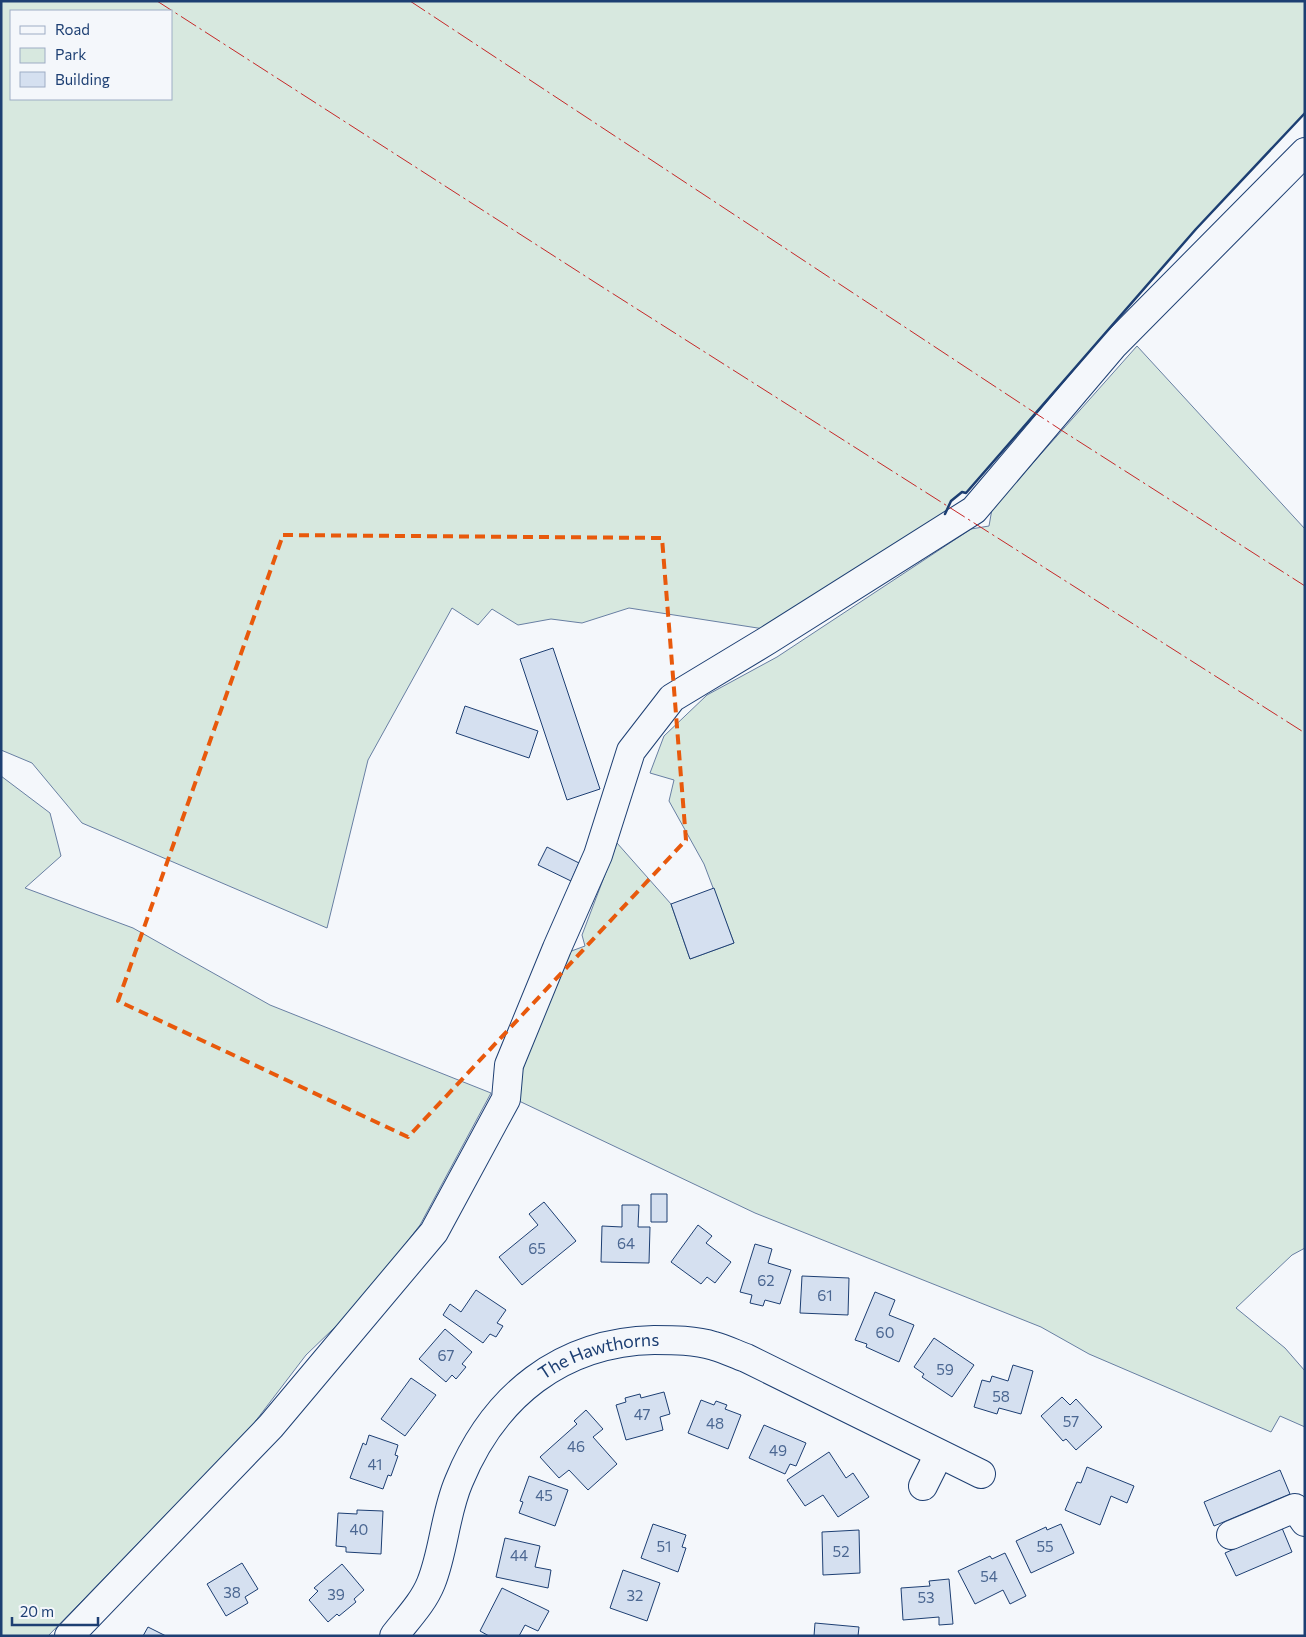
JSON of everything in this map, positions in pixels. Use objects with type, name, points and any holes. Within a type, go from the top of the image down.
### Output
[{"type":"street","points":[[69,1636],[271,1426],[434,1232],[506,1099],[509,1065],[598,855],[631,751],[672,698],[974,510],[1113,346],[1305,152]]},
{"type":"street","name":"The Hawthorns","points":[[394,1636],[421,1602],[431,1583],[458,1482],[476,1446],[498,1413],[525,1386],[556,1366],[584,1352],[608,1344],[680,1340],[713,1345],[746,1358],[981,1474]]},
{"type":"street","points":[[923,1486],[939,1454]]},
{"type":"street","points":[[1231,1535],[1300,1515]]},
{"type":"highlighted area","points":[[283,535],[662,538],[686,840],[408,1137],[118,1001]]},
{"type":"green space","points":[[1,1],[1305,1],[1305,113],[1196,229],[966,493],[962,492],[951,501],[941,522],[764,629],[629,608],[582,623],[551,619],[518,625],[492,609],[478,625],[452,608],[368,760],[327,928],[82,823],[32,763],[1,750]]},
{"type":"green space","points":[[1137,346],[1305,529],[1305,1248],[1292,1255],[1236,1308],[1285,1348],[1305,1371],[1305,1427],[1280,1416],[1271,1432],[1089,1354],[1041,1327],[755,1213],[519,1101],[522,1072],[529,1050],[566,953],[585,946],[582,935],[617,843],[671,904],[690,959],[734,943],[704,864],[669,801],[674,780],[650,773],[664,736],[707,695],[777,657],[971,529],[989,526],[992,509]]},
{"type":"green space","points":[[1,776],[50,813],[61,856],[25,888],[133,928],[270,1005],[491,1093],[420,1225],[359,1304],[306,1355],[251,1427],[48,1636],[1,1636]]},
{"type":"building","points":[[553,648],[600,789],[567,800],[520,659]]},
{"type":"building","points":[[465,706],[538,731],[529,758],[456,733]]},
{"type":"building","points":[[547,847],[579,863],[571,881],[538,865]]},
{"type":"building","points":[[714,888],[734,943],[690,959],[671,904]]},
{"type":"building","points":[[651,1194],[667,1194],[667,1222],[651,1222]]},
{"type":"building","points":[[544,1202],[576,1241],[522,1285],[499,1257],[538,1225],[529,1214]]},
{"type":"building","points":[[622,1205],[639,1205],[638,1227],[650,1227],[649,1263],[601,1262],[602,1226],[622,1227]]},
{"type":"building","points":[[698,1225],[712,1236],[706,1243],[731,1262],[715,1283],[707,1277],[701,1284],[671,1262]]},
{"type":"building","points":[[755,1244],[772,1249],[768,1263],[791,1270],[780,1304],[765,1300],[763,1306],[750,1303],[752,1295],[740,1292]]},
{"type":"building","points":[[802,1276],[849,1278],[848,1315],[800,1313]]},
{"type":"building","points":[[476,1290],[506,1310],[497,1323],[503,1326],[496,1337],[490,1334],[483,1343],[443,1315],[450,1304],[461,1312]]},
{"type":"building","points":[[875,1292],[895,1300],[889,1315],[914,1325],[899,1362],[866,1347],[867,1344],[855,1340]]},
{"type":"building","points":[[445,1329],[472,1352],[462,1364],[466,1367],[456,1379],[452,1375],[446,1382],[419,1359]]},
{"type":"building","points":[[934,1338],[974,1365],[952,1397],[922,1377],[924,1374],[914,1367]]},
{"type":"building","points":[[1013,1365],[1033,1371],[1021,1414],[999,1408],[997,1414],[974,1407],[982,1380],[990,1382],[992,1376],[1008,1381]]},
{"type":"building","points":[[411,1378],[436,1395],[405,1436],[381,1419]]},
{"type":"building","points":[[664,1392],[670,1414],[660,1417],[663,1430],[626,1440],[616,1405],[626,1402],[625,1398],[640,1394],[641,1398]]},
{"type":"building","points":[[1062,1397],[1070,1405],[1076,1399],[1102,1427],[1076,1450],[1066,1439],[1063,1441],[1041,1416]]},
{"type":"building","points":[[701,1400],[714,1405],[716,1401],[727,1405],[725,1409],[741,1415],[728,1449],[688,1433]]},
{"type":"building","points":[[586,1410],[603,1429],[593,1437],[617,1464],[588,1490],[569,1470],[559,1478],[540,1457],[577,1424],[574,1421]]},
{"type":"building","points":[[764,1425],[806,1443],[796,1466],[790,1464],[785,1474],[749,1458]]},
{"type":"building","points":[[369,1435],[398,1445],[395,1455],[398,1456],[391,1476],[388,1475],[383,1489],[350,1478],[363,1443],[366,1445]]},
{"type":"building","points":[[829,1452],[846,1478],[853,1473],[869,1497],[838,1517],[823,1495],[805,1506],[787,1480]]},
{"type":"building","points":[[1087,1467],[1134,1486],[1127,1503],[1111,1496],[1100,1525],[1065,1510],[1077,1482],[1081,1483]]},
{"type":"building","points":[[1280,1470],[1290,1494],[1214,1526],[1204,1502]]},
{"type":"building","points":[[529,1476],[568,1490],[555,1526],[519,1513],[523,1502],[520,1501]]},
{"type":"building","points":[[357,1510],[383,1511],[381,1554],[346,1552],[346,1547],[336,1546],[338,1513],[357,1514]]},
{"type":"building","points":[[653,1524],[686,1535],[682,1547],[686,1548],[678,1572],[641,1558]]},
{"type":"building","points":[[1061,1524],[1074,1553],[1031,1573],[1016,1541],[1046,1527],[1047,1530]]},
{"type":"building","points":[[1282,1528],[1292,1552],[1236,1576],[1225,1553]]},
{"type":"building","points":[[859,1530],[860,1573],[823,1575],[822,1532]]},
{"type":"building","points":[[505,1538],[540,1546],[535,1567],[551,1570],[548,1588],[496,1577]]},
{"type":"building","points":[[1005,1553],[1026,1596],[1010,1604],[1003,1590],[975,1604],[958,1571],[990,1556],[992,1559]]},
{"type":"building","points":[[242,1563],[258,1589],[245,1597],[248,1603],[226,1616],[207,1584]]},
{"type":"building","points":[[342,1564],[364,1590],[354,1599],[356,1602],[339,1616],[337,1614],[328,1622],[309,1600],[318,1591],[314,1588]]},
{"type":"building","points":[[623,1570],[660,1583],[647,1621],[610,1608]]},
{"type":"building","points":[[949,1579],[953,1624],[939,1625],[939,1617],[903,1620],[901,1588],[930,1586],[929,1581]]},
{"type":"building","points":[[502,1588],[549,1611],[538,1631],[525,1625],[519,1636],[489,1636],[480,1631]]},
{"type":"building","points":[[815,1623],[859,1627],[858,1636],[814,1636]]},
{"type":"building","points":[[148,1627],[166,1636],[143,1636]]},
{"type":"wall","points":[[945,514],[951,501],[962,492],[966,493],[1196,229],[1305,113]]},
{"type":"power","points":[[157,1],[171,10]]},
{"type":"power","points":[[410,1],[1061,430],[1305,586]]},
{"type":"power","points":[[172,11],[596,283],[1305,733]]}]
